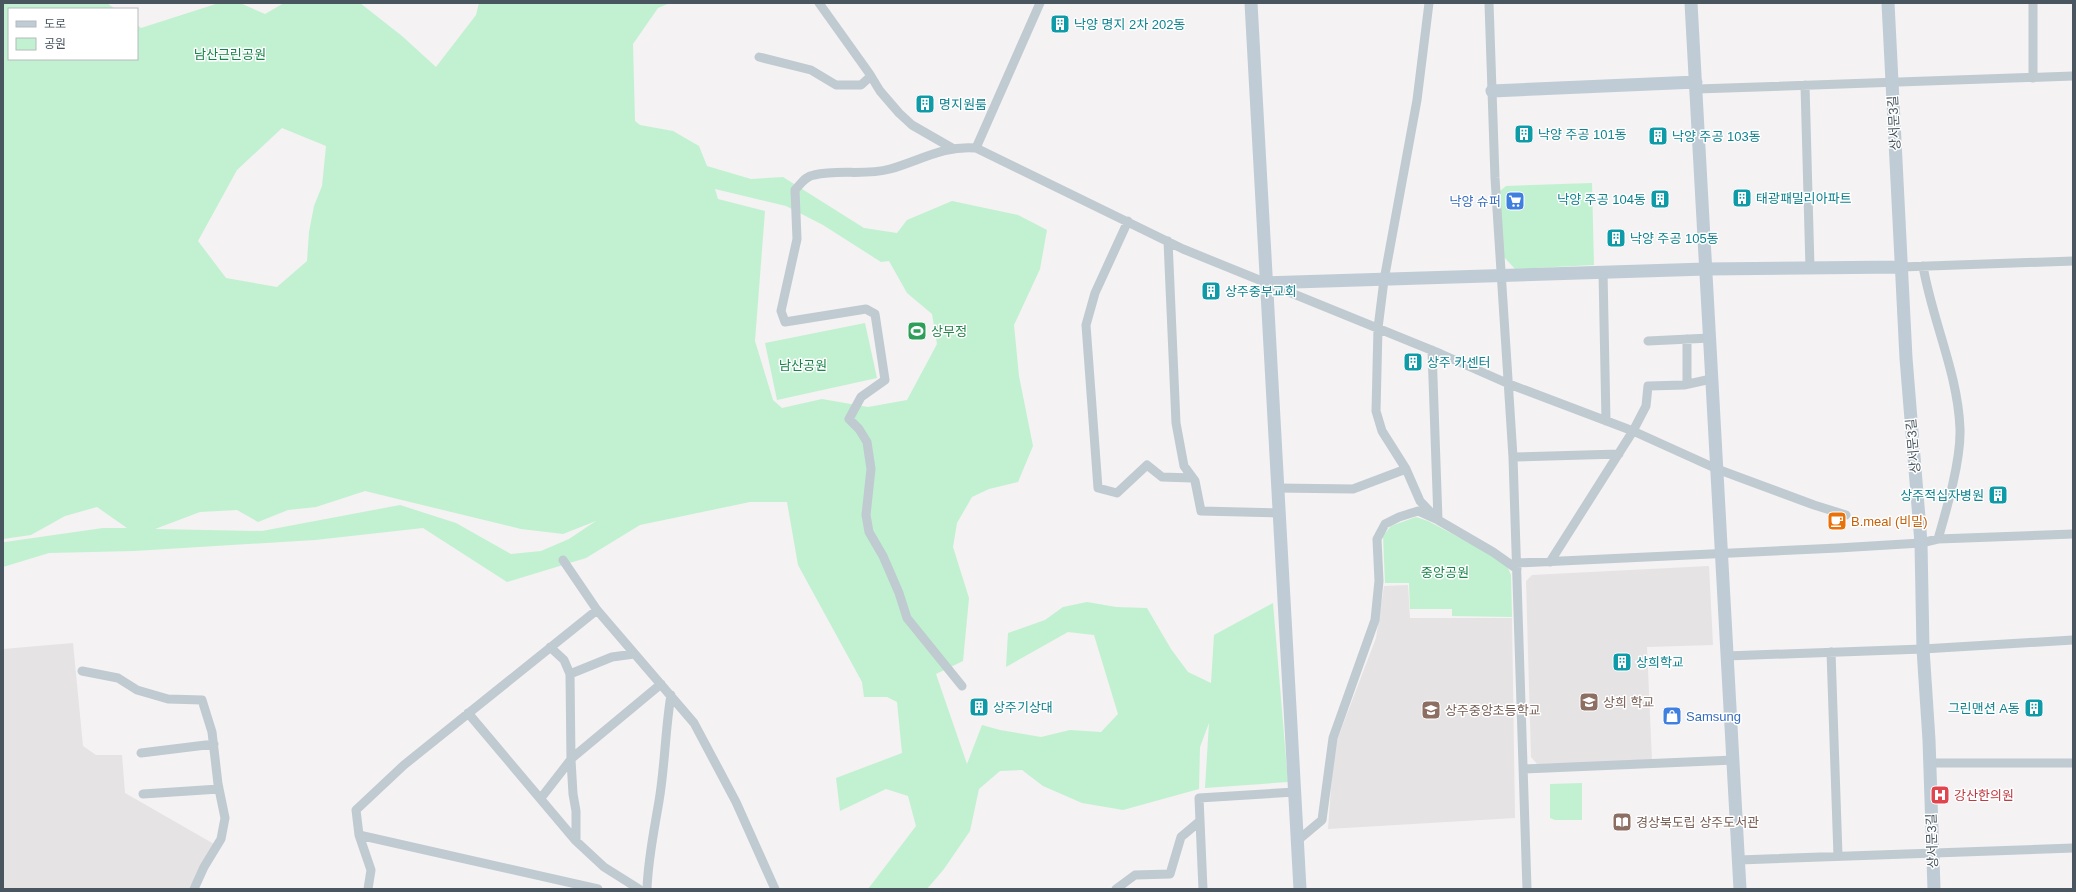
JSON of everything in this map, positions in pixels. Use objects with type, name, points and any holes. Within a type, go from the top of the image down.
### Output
[{"type":"street","points":[[819,3],[890,102],[912,125],[952,148]]},
{"type":"street","points":[[976,148],[1040,3]]},
{"type":"street","points":[[1251,3],[1265,283],[1300,889]]},
{"type":"street","points":[[1428,3],[1417,100],[1384,280],[1378,328],[1376,411],[1382,431],[1406,469],[1420,501],[1438,520]]},
{"type":"street","points":[[1489,3],[1501,276],[1513,457],[1527,889]]},
{"type":"street","points":[[1691,3],[1740,889]]},
{"type":"street","name":"상서문3길","points":[[1888,3],[1901,267],[1921,543],[1923,649],[1930,762],[1934,889]]},
{"type":"street","points":[[2033,3],[2034,78]]},
{"type":"street","points":[[759,57],[811,70],[836,85],[861,85],[871,76]]},
{"type":"street","points":[[1492,91],[1805,85],[2073,76]]},
{"type":"street","points":[[1805,85],[1810,268]]},
{"type":"street","points":[[962,686],[907,618],[899,593],[883,556],[869,532],[866,515],[871,469],[867,442],[859,429],[849,419],[861,397],[885,380],[875,314],[866,309],[785,322],[781,311],[797,239],[796,190],[805,179],[812,175],[846,172],[868,173],[890,169],[952,148],[976,148],[1168,241],[1265,283],[1432,350],[1509,384],[1633,431],[1717,469],[1814,505],[1846,515]]},
{"type":"street","points":[[1128,222],[1095,293],[1086,325],[1098,488],[1118,493],[1147,465],[1162,477],[1192,478]]},
{"type":"street","points":[[1168,241],[1176,423],[1184,466],[1194,481],[1201,511],[1279,513]]},
{"type":"street","points":[[1265,283],[1706,269],[1901,267],[2073,261]]},
{"type":"street","points":[[1923,266],[1928,294],[1948,363],[1960,430],[1952,481],[1938,538]]},
{"type":"street","points":[[1603,272],[1606,421]]},
{"type":"street","points":[[1648,341],[1710,338]]},
{"type":"street","points":[[1687,339],[1688,384]]},
{"type":"street","points":[[1432,350],[1438,520]]},
{"type":"street","points":[[1550,562],[1633,431],[1646,406],[1648,386],[1688,384],[1711,379]]},
{"type":"street","points":[[1513,457],[1619,454]]},
{"type":"street","points":[[1277,488],[1353,489],[1406,469]]},
{"type":"street","points":[[1297,841],[1322,820],[1333,738],[1375,620],[1379,581],[1377,539],[1385,524],[1399,517],[1418,511],[1438,520],[1517,566],[1550,562],[1921,543],[1938,538],[2073,534]]},
{"type":"street","points":[[563,560],[597,610],[694,723],[736,802],[775,889]]},
{"type":"street","points":[[368,889],[371,870],[359,835],[356,810],[404,765],[597,610]]},
{"type":"street","points":[[1726,656],[1923,649],[2073,640]]},
{"type":"street","points":[[550,647],[564,660],[570,674],[571,760],[573,794],[576,812],[576,841]]},
{"type":"street","points":[[1831,652],[1838,856]]},
{"type":"street","points":[[570,674],[612,657],[634,654]]},
{"type":"street","points":[[82,671],[118,678],[137,690],[168,699],[202,700],[214,744],[219,789],[225,818],[222,839],[204,867],[194,889]]},
{"type":"street","points":[[540,798],[571,760],[661,684]]},
{"type":"street","points":[[648,889],[648,870],[659,801],[666,726],[671,695]]},
{"type":"street","points":[[468,713],[576,841],[604,867],[639,889]]},
{"type":"street","points":[[141,753],[214,744]]},
{"type":"street","points":[[1524,769],[1734,760]]},
{"type":"street","points":[[1930,762],[2073,763]]},
{"type":"street","points":[[143,794],[219,789]]},
{"type":"street","points":[[1203,889],[1198,798],[1295,792]]},
{"type":"street","points":[[1116,889],[1135,875],[1170,874],[1181,837],[1200,821]]},
{"type":"street","points":[[359,835],[598,889]]},
{"type":"street","points":[[1739,860],[2073,848]]},
{"type":"shaded area","name":"상희 학교","points":[[1709,566],[1713,645],[1647,647],[1652,761],[1537,764],[1531,757],[1526,581],[1532,575]]},
{"type":"shaded area","name":"상주중앙초등학교","points":[[1408,585],[1410,618],[1512,618],[1515,818],[1328,829],[1334,748],[1376,638],[1384,586]]},
{"type":"shaded area","points":[[73,643],[83,746],[96,755],[122,755],[125,793],[214,844],[189,889],[3,889],[3,649]]},
{"type":"green space","name":"남산근린공원","points":[[3,3],[107,3],[114,8],[8,8],[8,60],[138,60],[138,26],[141,28],[219,3],[240,3],[265,14],[284,3],[360,3],[402,36],[436,67],[476,15],[479,3],[670,3],[658,8],[633,44],[635,121],[640,125],[673,131],[699,146],[707,166],[751,179],[783,177],[864,228],[897,233],[907,220],[952,201],[1018,215],[1047,230],[1040,269],[1014,325],[1019,376],[1033,446],[1018,482],[989,489],[972,497],[957,523],[953,547],[969,598],[963,661],[936,674],[967,764],[982,725],[1000,730],[1041,737],[1070,730],[1101,732],[1118,714],[1094,635],[1068,632],[1006,667],[1008,633],[1045,620],[1063,607],[1087,602],[1116,607],[1147,608],[1171,649],[1188,672],[1211,683],[1214,635],[1273,603],[1288,782],[1205,788],[1209,723],[1200,747],[1199,789],[1123,810],[1082,803],[1043,786],[1022,770],[1000,771],[979,789],[970,831],[944,869],[927,889],[868,889],[916,826],[908,796],[886,789],[840,811],[836,778],[902,753],[897,702],[887,697],[864,697],[862,682],[798,565],[787,502],[750,502],[640,525],[586,558],[507,582],[423,528],[315,540],[134,551],[49,553],[3,567],[3,542],[103,528],[127,528],[97,507],[65,516],[31,535],[3,539]],"holes":[[[282,128],[326,146],[322,186],[314,206],[309,232],[307,261],[277,287],[226,278],[198,241],[237,170]],[[715,189],[786,206],[823,225],[881,262],[889,261],[907,293],[932,314],[937,344],[907,400],[868,407],[822,399],[782,408],[773,400],[755,341],[765,211],[718,199]],[[365,491],[521,529],[563,534],[596,521],[569,539],[541,551],[511,554],[456,523],[400,505],[262,531],[155,529],[200,512],[237,510],[258,522],[288,510],[316,507]]]},
{"type":"green space","points":[[1592,183],[1594,265],[1515,269],[1503,256],[1500,191],[1506,186]]},
{"type":"green space","name":"남산공원","points":[[865,323],[877,378],[777,400],[765,343]]},
{"type":"green space","name":"중앙공원","points":[[1416,517],[1428,521],[1496,557],[1508,568],[1511,575],[1512,617],[1452,616],[1452,609],[1410,609],[1409,583],[1385,583],[1383,536],[1391,526]]},
{"type":"green space","points":[[1582,783],[1582,820],[1555,820],[1550,818],[1550,784]]},
{"type":"place","name":"낙양 명지 2차 202동","points":[[1060,24]]},
{"type":"place","name":"명지원룸","points":[[925,104]]},
{"type":"place","name":"낙양 주공 101동","points":[[1524,134]]},
{"type":"place","name":"낙양 주공 103동","points":[[1658,136]]},
{"type":"place","name":"태광패밀리아파트","points":[[1742,198]]},
{"type":"place","name":"낙양 주공 104동","points":[[1660,199]]},
{"type":"place","name":"낙양 슈퍼","points":[[1515,201]]},
{"type":"place","name":"낙양 주공 105동","points":[[1616,238]]},
{"type":"place","name":"상주중부교회","points":[[1211,291]]},
{"type":"place","name":"상무정","points":[[917,331]]},
{"type":"place","name":"상주 카센터","points":[[1413,362]]},
{"type":"place","name":"상주적십자병원","points":[[1998,495]]},
{"type":"place","name":"B.meal (비밀)","points":[[1837,521]]},
{"type":"place","name":"상희학교","points":[[1622,662]]},
{"type":"place","name":"상희 학교","points":[[1589,702]]},
{"type":"place","name":"상주기상대","points":[[979,707]]},
{"type":"place","name":"그린맨션 A동","points":[[2034,708]]},
{"type":"place","name":"상주중앙초등학교","points":[[1431,710]]},
{"type":"place","name":"Samsung","points":[[1672,716]]},
{"type":"place","name":"강산한의원","points":[[1940,795]]},
{"type":"place","name":"경상북도립 상주도서관","points":[[1622,822]]}]
